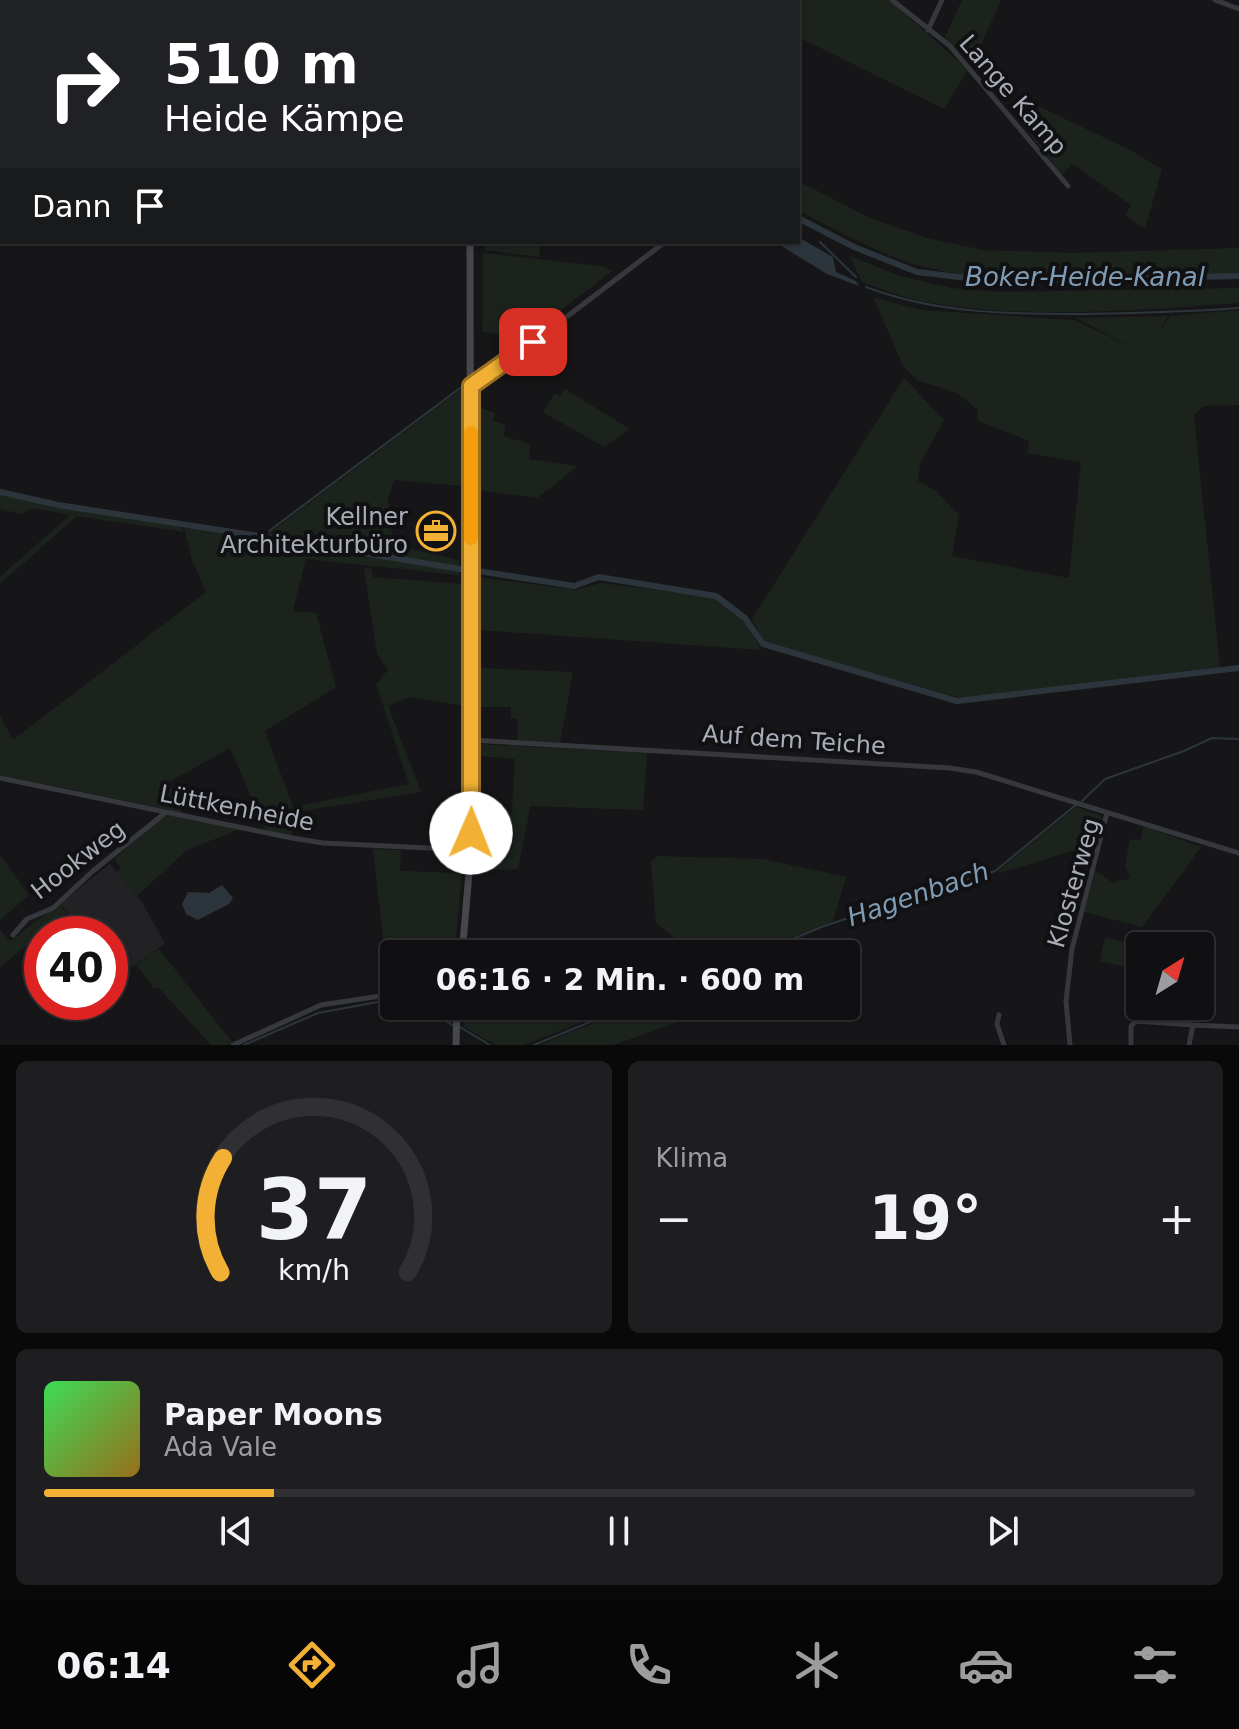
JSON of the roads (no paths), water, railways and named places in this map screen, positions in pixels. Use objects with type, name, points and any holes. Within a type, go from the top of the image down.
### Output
[{"type":"street","name":"Lange Kamp","points":[[892,0],[969,68],[1068,186]]},
{"type":"street","points":[[928,30],[942,0]]},
{"type":"street","points":[[1215,0],[1239,9]]},
{"type":"street","points":[[463,940],[471,850],[470,244]]},
{"type":"street","points":[[471,386],[485,379],[662,244]]},
{"type":"street","name":"Auf dem Teiche","points":[[471,740],[950,768],[976,772],[1107,813]]},
{"type":"street","name":"Lüttkenheide","points":[[0,778],[323,843],[471,850]]},
{"type":"street","name":"Hookweg","points":[[13,935],[27,919],[53,908],[93,871],[166,813]]},
{"type":"street","name":"Klosterweg","points":[[1070,1045],[1066,1001],[1072,949],[1107,813],[1239,853]]},
{"type":"street","points":[[233,1045],[321,1005],[380,996]]},
{"type":"street","points":[[999,1015],[997,1024],[1004,1045]]},
{"type":"street","points":[[456,1020],[456,1045]]},
{"type":"street","points":[[1131,1045],[1131,1026],[1136,1021],[1239,1027]]},
{"type":"street","points":[[1189,1045],[1193,1025]]},
{"type":"waterway","name":"Boker-Heide-Kanal","points":[[800,219],[854,247],[917,272],[993,281],[1239,276]]},
{"type":"waterway","points":[[820,242],[856,277]]},
{"type":"waterway","points":[[866,287],[920,303],[1001,313],[1085,314],[1239,308]]},
{"type":"waterway","points":[[269,531],[460,388]]},
{"type":"waterway","points":[[0,492],[54,504]]},
{"type":"waterway","points":[[58,505],[272,538]]},
{"type":"waterway","points":[[277,539],[460,569]]},
{"type":"waterway","points":[[472,570],[574,586],[599,577],[716,596],[745,618],[763,644],[957,701],[1239,668]]},
{"type":"waterway","name":"Hagenbach","points":[[1082,801],[1105,779],[1212,738],[1239,739]]},
{"type":"waterway","name":"Hagenbach","points":[[790,940],[824,926],[995,871],[1077,804]]},
{"type":"waterway","name":"Hagenbach","points":[[244,1045],[318,1013],[380,1002]]},
{"type":"waterway","name":"Hagenbach","points":[[444,1020],[454,1026]]},
{"type":"waterway","name":"Hagenbach","points":[[534,1045],[595,1020]]},
{"type":"waterway","name":"Hagenbach","points":[[460,1027],[490,1045]]},
{"type":"place","name":"Kellner Architekturbüro","points":[[436,531]]}]
